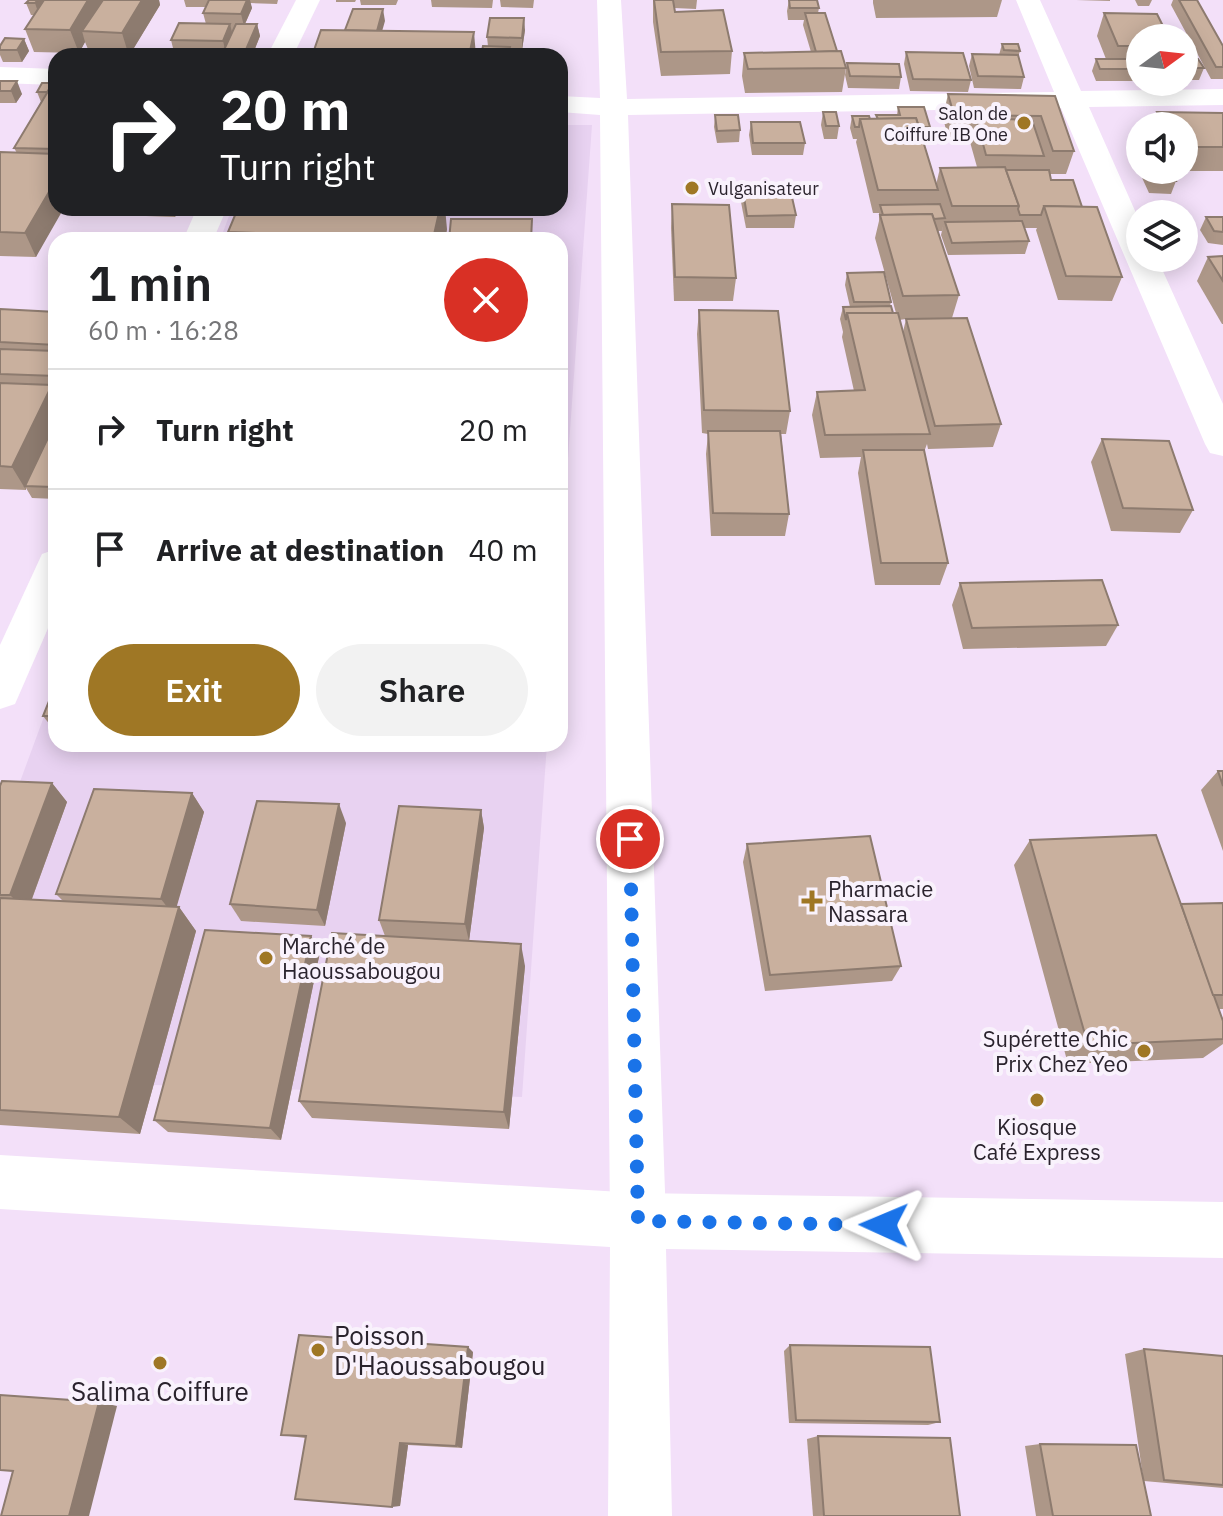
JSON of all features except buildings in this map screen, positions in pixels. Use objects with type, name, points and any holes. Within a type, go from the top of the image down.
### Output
[{"type":"street","points":[[284,48],[308,0]]},
{"type":"street","points":[[609,0],[614,107],[638,1221],[640,1516]]},
{"type":"street","points":[[1028,0],[1126,225]]},
{"type":"street","points":[[0,75],[48,77]]},
{"type":"street","points":[[568,104],[614,107],[1223,97]]},
{"type":"street","points":[[1147,272],[1223,444]]},
{"type":"street","points":[[0,692],[48,582]]},
{"type":"street","points":[[0,1182],[638,1221],[1223,1230]]},
{"type":"shaded area","points":[[568,125],[592,125],[568,459],[568,232],[223,232],[229,216],[568,216]]},
{"type":"shaded area","name":"Marché de Haoussabougou","points":[[48,706],[48,752],[546,752],[522,1097],[0,1080],[0,836]]},
{"type":"place","name":"Salon de Coiffure IB One","points":[[1024,123]]},
{"type":"place","name":"Vulganisateur","points":[[692,188]]},
{"type":"place","name":"Pharmacie Nassara","points":[[812,901]]},
{"type":"place","name":"Marché de Haoussabougou","points":[[266,958]]},
{"type":"place","name":"Supérette Chic Prix Chez Yeo","points":[[1144,1051]]},
{"type":"place","name":"Kiosque Café Express","points":[[1037,1100]]},
{"type":"place","name":"Poisson D'Haoussabougou","points":[[318,1350]]},
{"type":"place","name":"Salima Coiffure","points":[[160,1363]]},
{"type":"route","points":[[630,839],[638,1221],[884,1225]]}]
